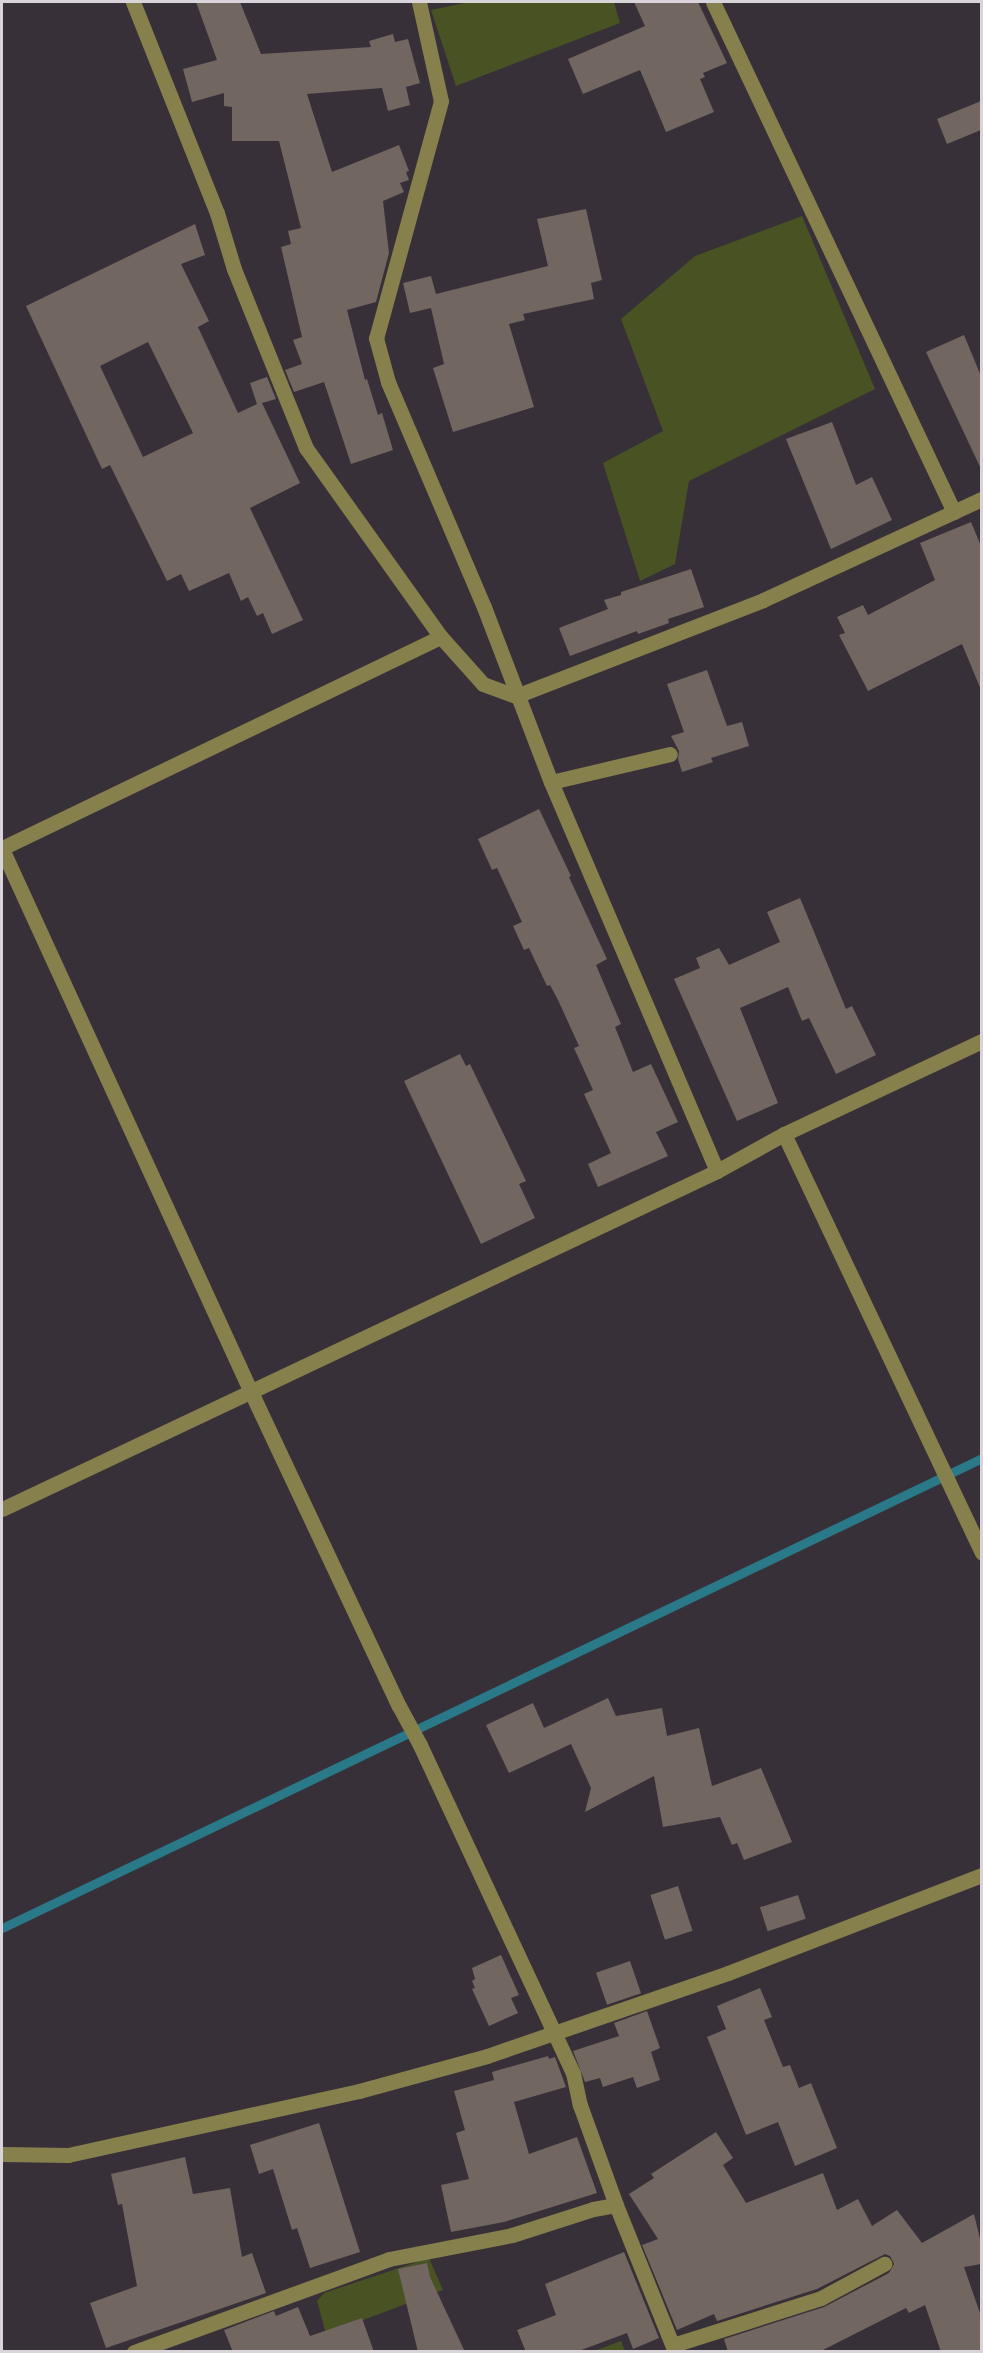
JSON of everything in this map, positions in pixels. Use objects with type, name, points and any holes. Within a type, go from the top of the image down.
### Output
[{"type":"street","points":[[132,2],[213,202],[238,280],[306,448],[441,637],[483,684],[516,696],[763,600],[981,501]]},
{"type":"street","points":[[419,2],[441,101],[376,338],[388,382],[484,607],[516,696],[551,782],[717,1171]]},
{"type":"street","points":[[713,2],[954,512]]},
{"type":"street","points":[[441,637],[2,849],[251,1392],[399,1706],[420,1745],[552,2033],[573,2073],[580,2105],[615,2205],[674,2348],[820,2298],[884,2264]]},
{"type":"street","points":[[551,782],[670,754]]},
{"type":"street","points":[[2,1509],[717,1171],[784,1134],[981,1041]]},
{"type":"street","points":[[784,1134],[981,1553]]},
{"type":"street","points":[[2,2154],[68,2155],[359,2091],[487,2056],[728,1973],[981,1875]]},
{"type":"street","points":[[134,2352],[158,2348],[389,2259],[512,2235],[593,2209],[615,2205]]},
{"type":"green space","points":[[469,2],[614,2],[620,23],[456,86],[431,10]]},
{"type":"green space","points":[[802,216],[875,389],[689,481],[675,564],[640,581],[603,463],[663,431],[621,319],[695,256]]},
{"type":"green space","points":[[429,2258],[443,2290],[326,2334],[317,2301],[324,2293]]},
{"type":"green space","points":[[621,2341],[625,2351],[594,2351]]},
{"type":"building","points":[[196,2],[240,2],[261,54],[371,47],[369,41],[393,34],[395,42],[408,39],[420,83],[406,87],[410,105],[388,111],[382,88],[307,94],[332,172],[399,145],[409,171],[406,172],[409,180],[400,183],[404,192],[383,201],[389,253],[376,302],[347,310],[365,380],[367,379],[378,415],[382,413],[393,450],[351,464],[324,382],[294,392],[285,370],[302,364],[293,340],[302,337],[281,247],[291,244],[288,231],[301,228],[279,141],[232,141],[232,107],[224,106],[224,93],[192,102],[183,69],[217,60]]},
{"type":"building","points":[[634,2],[698,2],[727,63],[703,73],[705,77],[700,79],[714,112],[666,132],[640,70],[583,94],[568,59],[645,26]]},
{"type":"building","points":[[981,101],[981,130],[947,144],[937,119]]},
{"type":"building","points":[[586,209],[602,280],[591,283],[594,299],[523,314],[525,320],[509,324],[534,407],[453,432],[433,368],[444,364],[431,308],[410,313],[403,283],[431,276],[436,294],[548,266],[537,219]]},
{"type":"building","points":[[195,224],[205,255],[181,264],[209,321],[198,327],[238,413],[257,404],[250,383],[267,377],[276,399],[262,403],[300,483],[250,508],[303,620],[272,634],[263,613],[257,616],[248,597],[241,601],[229,573],[189,591],[181,574],[167,581],[110,465],[102,469],[26,306]],"holes":[[[148,342],[193,433],[143,457],[100,366]]]},
{"type":"building","points":[[964,335],[981,376],[981,469],[926,352]]},
{"type":"building","points":[[832,422],[856,485],[872,477],[892,520],[831,549],[786,439]]},
{"type":"building","points":[[971,522],[981,546],[981,690],[962,644],[868,691],[839,635],[845,633],[837,617],[863,605],[868,615],[935,580],[920,543]]},
{"type":"building","points":[[691,569],[704,607],[668,619],[669,623],[638,634],[637,631],[570,656],[559,628],[608,609],[604,600],[621,595],[621,592]]},
{"type":"building","points":[[707,670],[727,726],[742,722],[749,746],[711,758],[713,762],[682,772],[678,759],[679,751],[671,736],[684,732],[667,684]]},
{"type":"building","points":[[539,809],[607,959],[596,965],[621,1024],[615,1027],[633,1072],[651,1064],[678,1122],[656,1132],[668,1156],[598,1187],[588,1164],[611,1153],[584,1094],[593,1090],[574,1048],[579,1046],[558,1000],[550,985],[547,986],[529,948],[524,950],[513,926],[522,922],[497,868],[492,870],[478,839]]},
{"type":"building","points":[[800,898],[846,1009],[852,1006],[876,1055],[836,1074],[809,1018],[802,1021],[788,987],[740,1008],[778,1103],[737,1121],[674,979],[700,968],[696,958],[719,948],[729,965],[780,942],[767,912]]},
{"type":"building","points":[[460,1054],[466,1066],[470,1064],[526,1181],[519,1184],[535,1218],[481,1244],[404,1081]]},
{"type":"building","points":[[608,1698],[616,1716],[662,1708],[667,1736],[699,1728],[712,1786],[761,1768],[792,1842],[744,1860],[737,1843],[732,1845],[720,1817],[663,1827],[654,1776],[585,1812],[591,1788],[571,1744],[509,1773],[486,1725],[533,1703],[544,1728]]},
{"type":"building","points":[[678,1886],[693,1931],[665,1940],[650,1895]]},
{"type":"building","points":[[798,1895],[806,1919],[768,1931],[760,1907]]},
{"type":"building","points":[[501,1955],[519,1995],[511,1998],[518,2013],[489,2026],[472,1989],[475,1988],[472,1981],[475,1979],[472,1968]]},
{"type":"building","points":[[630,1961],[641,1993],[607,2005],[596,1973]]},
{"type":"building","points":[[760,1988],[772,2017],[764,2020],[783,2067],[790,2065],[799,2088],[811,2083],[837,2148],[795,2166],[778,2122],[746,2135],[707,2037],[726,2029],[717,2006]]},
{"type":"building","points":[[647,2011],[660,2048],[651,2052],[660,2080],[637,2088],[633,2077],[603,2087],[600,2078],[585,2082],[573,2051],[619,2036],[614,2023]]},
{"type":"building","points":[[548,2056],[549,2059],[555,2057],[566,2087],[514,2102],[529,2154],[577,2137],[597,2193],[504,2222],[451,2232],[441,2185],[469,2179],[456,2133],[465,2130],[454,2091],[494,2080],[492,2072]]},
{"type":"building","points":[[319,2123],[360,2252],[310,2268],[297,2228],[292,2230],[273,2169],[259,2174],[250,2145]]},
{"type":"building","points":[[716,2132],[733,2158],[723,2165],[746,2203],[823,2173],[837,2210],[858,2199],[872,2226],[897,2210],[922,2243],[974,2214],[981,2243],[981,2264],[964,2267],[981,2316],[981,2352],[941,2352],[925,2305],[909,2313],[906,2308],[819,2352],[728,2352],[724,2339],[824,2307],[889,2273],[894,2264],[890,2256],[885,2254],[817,2289],[717,2321],[714,2314],[677,2330],[642,2245],[658,2239],[629,2194],[654,2178],[651,2174]]},
{"type":"building","points":[[185,2157],[193,2194],[230,2188],[242,2257],[252,2253],[266,2293],[106,2348],[90,2303],[137,2286],[122,2204],[118,2205],[111,2174]]},
{"type":"building","points":[[624,2252],[659,2338],[633,2349],[627,2333],[576,2352],[526,2352],[517,2330],[556,2315],[545,2284]]},
{"type":"building","points":[[427,2263],[430,2277],[465,2352],[418,2352],[398,2269]]},
{"type":"building","points":[[298,2307],[310,2336],[362,2318],[374,2352],[233,2352],[224,2330],[274,2311],[276,2316]]},
{"type":"waterway","points":[[2,1928],[982,1458]]}]
